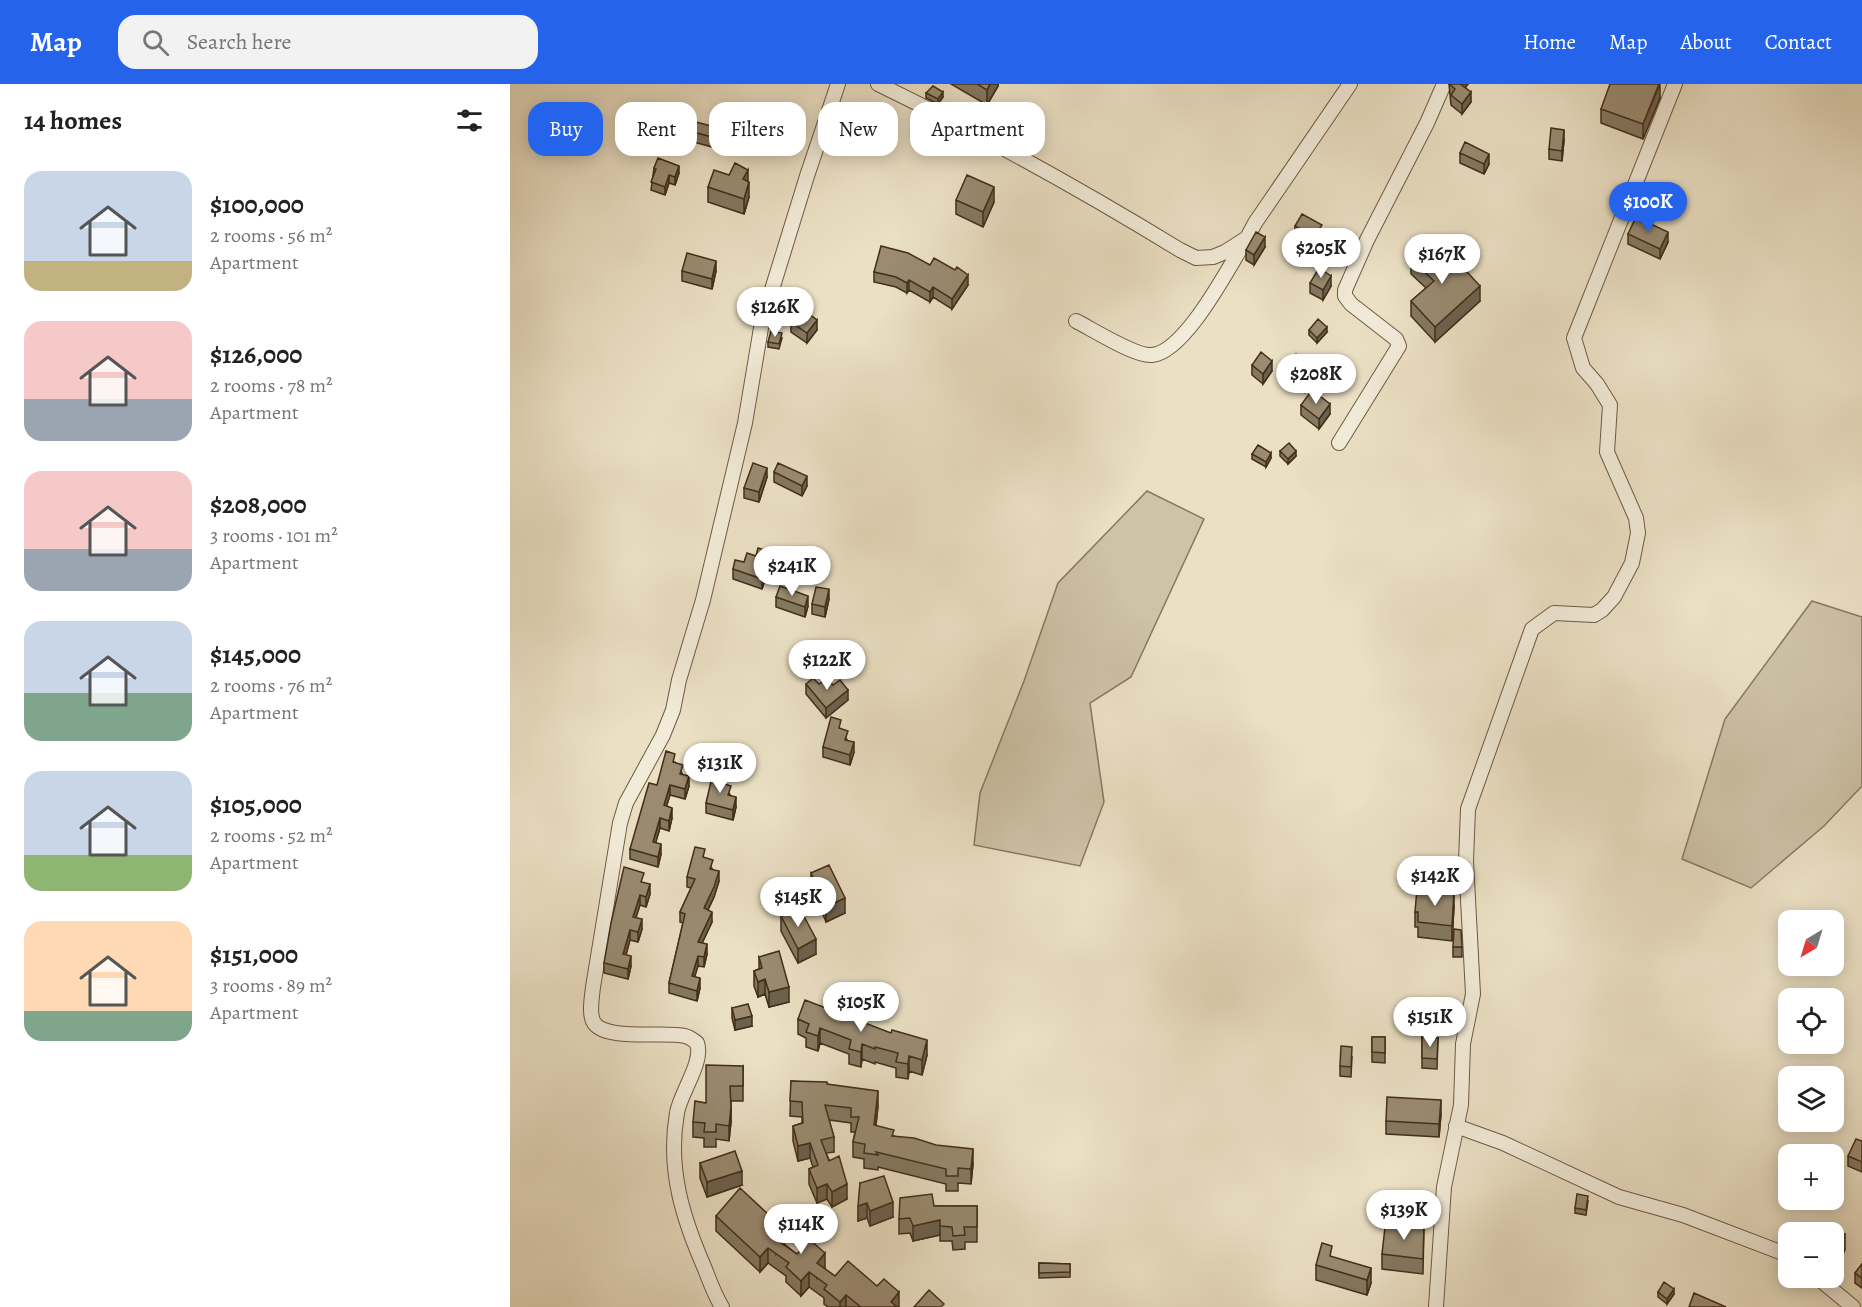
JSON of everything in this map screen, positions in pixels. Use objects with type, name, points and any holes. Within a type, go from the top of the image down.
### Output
[{"type":"street","points":[[722,1307],[688,1231],[675,1171],[673,1140],[677,1109],[698,1054],[697,1043],[682,1035],[630,1034],[599,1027],[591,1015],[593,987],[620,823],[626,803],[663,735],[673,710],[679,680],[703,600],[745,423],[762,322],[838,84]]},
{"type":"street","points":[[878,84],[1028,161],[1196,258],[1213,257],[1247,238]]},
{"type":"street","points":[[1076,321],[1145,355],[1153,355],[1162,351],[1181,337],[1193,325],[1255,223],[1350,84]]},
{"type":"street","points":[[1339,443],[1399,346],[1396,339],[1351,304],[1345,296],[1345,290],[1367,240],[1427,123],[1444,84]]},
{"type":"street","points":[[1436,1307],[1443,1187],[1461,1105],[1463,1044],[1473,994],[1466,861],[1468,809],[1532,629],[1554,613],[1594,615],[1602,610],[1614,597],[1632,563],[1638,532],[1636,518],[1607,452],[1610,405],[1597,384],[1583,368],[1574,338],[1676,84]]},
{"type":"street","points":[[1456,1126],[1503,1143],[1619,1197],[1683,1215],[1778,1251]]},
{"type":"street","points":[[1830,1288],[1853,1307]]},
{"type":"shaded area","points":[[1147,491],[1204,519],[1131,677],[1090,703],[1104,802],[1080,866],[974,845],[980,793],[1024,681],[1058,583]]},
{"type":"shaded area","points":[[1812,601],[1862,617],[1862,786],[1824,826],[1751,888],[1682,859],[1725,719]]},
{"type":"building","points":[[977,84],[990,84],[987,90]]},
{"type":"building","points":[[1449,84],[1460,84],[1471,92],[1462,104],[1451,95],[1455,89]]},
{"type":"building","points":[[1610,84],[1659,84],[1643,124],[1601,109]]},
{"type":"building","points":[[933,86],[943,92],[938,99],[926,93]]},
{"type":"building","points":[[697,122],[709,125],[709,136],[697,133]]},
{"type":"building","points":[[1551,128],[1564,130],[1562,151],[1549,149]]},
{"type":"building","points":[[1465,142],[1489,154],[1484,164],[1460,153]]},
{"type":"building","points":[[658,158],[679,166],[675,177],[669,175],[665,187],[651,182]]},
{"type":"building","points":[[735,163],[748,170],[743,179],[749,182],[744,199],[708,187],[714,170],[729,175]]},
{"type":"building","points":[[967,175],[994,187],[983,212],[956,200]]},
{"type":"building","points":[[1302,214],[1322,225],[1318,231],[1336,241],[1328,255],[1293,238],[1299,228],[1295,226]]},
{"type":"building","points":[[1636,217],[1668,232],[1660,249],[1628,234]]},
{"type":"building","points":[[1256,232],[1265,237],[1254,255],[1246,250]]},
{"type":"building","points":[[1427,242],[1452,265],[1456,260],[1480,286],[1435,327],[1411,301],[1434,281],[1411,259]]},
{"type":"building","points":[[881,246],[908,253],[930,265],[934,258],[955,270],[957,267],[968,275],[952,299],[933,287],[930,292],[909,280],[907,283],[896,277],[874,272]]},
{"type":"building","points":[[687,253],[716,261],[712,279],[682,271]]},
{"type":"building","points":[[1319,268],[1331,276],[1323,290],[1310,283]]},
{"type":"building","points":[[801,308],[817,320],[807,333],[791,322]]},
{"type":"building","points":[[1318,319],[1327,327],[1317,338],[1309,330]]},
{"type":"building","points":[[771,331],[782,333],[779,344],[768,342]]},
{"type":"building","points":[[1261,352],[1272,361],[1263,374],[1252,365]]},
{"type":"building","points":[[1296,354],[1315,368],[1305,382],[1286,368]]},
{"type":"building","points":[[1312,390],[1330,404],[1319,419],[1301,405]]},
{"type":"building","points":[[1289,443],[1296,451],[1288,459],[1280,451]]},
{"type":"building","points":[[1258,445],[1271,453],[1266,462],[1252,454]]},
{"type":"building","points":[[753,463],[767,468],[759,492],[744,488]]},
{"type":"building","points":[[778,463],[807,476],[802,486],[774,472]]},
{"type":"building","points":[[758,548],[771,552],[762,579],[733,569],[735,560],[744,562],[747,553],[756,556]]},
{"type":"building","points":[[780,586],[808,596],[805,607],[776,597]]},
{"type":"building","points":[[816,587],[829,589],[825,607],[812,604]]},
{"type":"building","points":[[813,678],[819,684],[827,678],[833,685],[840,680],[848,690],[826,708],[806,684]]},
{"type":"building","points":[[831,717],[841,720],[839,728],[848,731],[845,740],[854,742],[850,755],[823,747]]},
{"type":"building","points":[[666,751],[675,754],[673,762],[683,765],[680,774],[689,776],[685,789],[670,785],[664,805],[672,808],[669,821],[660,818],[653,842],[661,844],[658,857],[630,849],[649,783],[657,785]]},
{"type":"building","points":[[713,773],[723,775],[721,783],[731,786],[728,795],[736,797],[733,810],[706,803]]},
{"type":"building","points":[[695,847],[705,849],[703,857],[713,860],[710,869],[719,871],[704,908],[712,912],[698,942],[707,944],[704,957],[698,956],[692,976],[700,978],[697,991],[669,983],[685,914],[680,912],[695,879],[687,877]]},
{"type":"building","points":[[829,865],[845,898],[826,907],[821,895],[814,899],[808,888],[816,884],[811,873]]},
{"type":"building","points":[[624,867],[644,873],[641,882],[650,884],[646,897],[640,895],[633,917],[642,919],[638,932],[630,930],[623,954],[631,956],[628,969],[604,963]]},
{"type":"building","points":[[1417,889],[1454,891],[1452,926],[1418,922],[1418,912],[1415,912]]},
{"type":"building","points":[[799,907],[816,939],[798,949],[781,916]]},
{"type":"building","points":[[1454,929],[1461,930],[1462,947],[1453,947]]},
{"type":"building","points":[[779,951],[789,987],[769,992],[765,979],[758,982],[754,971],[762,968],[759,957]]},
{"type":"building","points":[[805,1000],[891,1033],[892,1030],[927,1040],[922,1060],[909,1056],[908,1064],[896,1062],[898,1053],[862,1044],[861,1052],[849,1049],[851,1040],[820,1028],[818,1036],[806,1032],[809,1024],[798,1019]]},
{"type":"building","points":[[748,1004],[752,1016],[735,1020],[732,1008]]},
{"type":"building","points":[[1372,1037],[1385,1037],[1385,1053],[1372,1052]]},
{"type":"building","points":[[1422,1037],[1438,1038],[1437,1059],[1422,1058]]},
{"type":"building","points":[[1341,1046],[1352,1047],[1351,1067],[1340,1066]]},
{"type":"building","points":[[706,1065],[743,1066],[743,1086],[730,1086],[729,1126],[716,1124],[716,1132],[704,1132],[705,1123],[693,1122],[695,1101],[706,1103]]},
{"type":"building","points":[[791,1081],[827,1082],[827,1084],[878,1091],[874,1125],[894,1130],[892,1136],[914,1138],[936,1145],[973,1149],[971,1169],[958,1168],[958,1176],[946,1176],[946,1169],[876,1152],[878,1155],[864,1153],[865,1144],[853,1142],[859,1117],[851,1117],[851,1108],[825,1105],[834,1137],[821,1140],[829,1161],[839,1156],[847,1184],[832,1192],[827,1184],[817,1188],[809,1169],[818,1165],[810,1143],[798,1146],[793,1126],[803,1123],[802,1102],[790,1101]]},
{"type":"building","points":[[1387,1097],[1441,1100],[1439,1124],[1386,1121]]},
{"type":"building","points":[[1856,1139],[1862,1141],[1862,1162],[1848,1156]]},
{"type":"building","points":[[735,1151],[742,1171],[707,1182],[700,1163]]},
{"type":"building","points":[[884,1176],[893,1202],[870,1211],[867,1203],[858,1206],[860,1183]]},
{"type":"building","points":[[740,1188],[784,1229],[776,1239],[797,1254],[810,1240],[825,1253],[817,1263],[835,1276],[848,1261],[877,1286],[884,1279],[899,1292],[891,1302],[897,1307],[861,1307],[846,1295],[840,1302],[824,1289],[827,1285],[809,1272],[801,1281],[786,1267],[789,1263],[768,1248],[760,1257],[716,1216]]},
{"type":"building","points":[[932,1194],[934,1206],[977,1206],[977,1227],[964,1227],[965,1235],[953,1236],[952,1227],[940,1226],[940,1220],[913,1226],[910,1218],[899,1219],[900,1198]]},
{"type":"building","points":[[1577,1194],[1588,1196],[1586,1210],[1575,1208]]},
{"type":"building","points":[[1394,1223],[1424,1224],[1423,1259],[1382,1254],[1385,1227],[1394,1228]]},
{"type":"building","points":[[1322,1243],[1332,1246],[1330,1256],[1371,1268],[1367,1280],[1316,1265]]},
{"type":"building","points":[[1039,1263],[1070,1264],[1070,1272],[1039,1273]]},
{"type":"building","points":[[1862,1264],[1862,1278],[1855,1273]]},
{"type":"building","points":[[1664,1282],[1674,1289],[1667,1299],[1658,1292]]},
{"type":"building","points":[[929,1290],[944,1304],[941,1307],[914,1307]]},
{"type":"building","points":[[1694,1293],[1726,1307],[1689,1307]]}]
